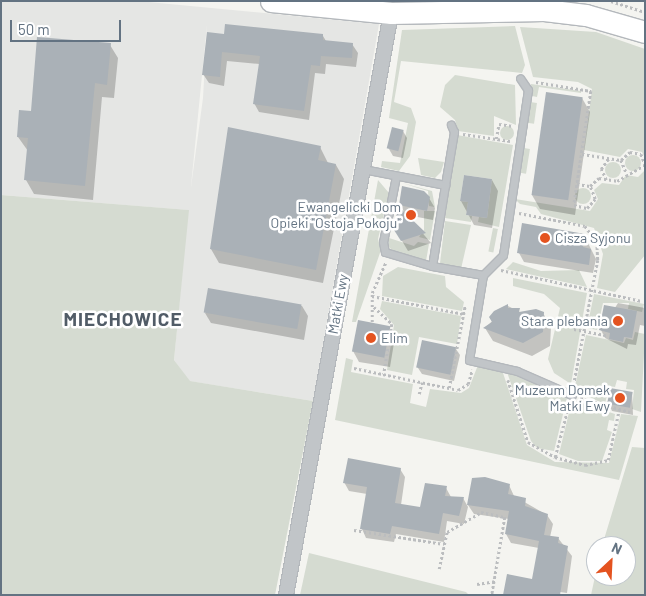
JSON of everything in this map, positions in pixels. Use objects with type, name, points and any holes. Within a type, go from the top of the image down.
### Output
[{"type":"main road","points":[[271,1],[391,13],[544,10],[586,15],[645,32]]},
{"type":"street","name":"Matki Ewy","points":[[286,595],[391,13]]},
{"type":"lane","points":[[520,78],[528,90],[504,255],[483,275],[468,352],[473,362],[504,368],[572,395]]},
{"type":"lane","points":[[432,266],[454,132],[451,124]]},
{"type":"lane","points":[[363,169],[445,185]]},
{"type":"lane","points":[[396,176],[383,242],[389,257],[483,275]]},
{"type":"path","points":[[611,1],[645,12]]},
{"type":"path","points":[[528,90],[529,81],[591,91],[574,205],[587,208],[595,199],[590,186]]},
{"type":"path","points":[[496,139],[499,124],[522,128]]},
{"type":"path","points":[[454,132],[520,143]]},
{"type":"path","points":[[622,160],[630,152],[641,154],[645,165],[636,174],[626,172]]},
{"type":"path","points":[[582,154],[622,160]]},
{"type":"path","points":[[606,180],[601,169],[609,158]]},
{"type":"path","points":[[622,160],[626,172]]},
{"type":"path","points":[[590,186],[599,178],[617,181],[626,172]]},
{"type":"path","points":[[578,184],[590,186]]},
{"type":"path","points":[[510,212],[589,229],[598,246],[592,290],[572,395],[555,457]]},
{"type":"path","points":[[372,322],[374,307],[372,296],[389,257]]},
{"type":"path","points":[[492,268],[642,300]]},
{"type":"path","points":[[372,296],[474,316]]},
{"type":"path","points":[[450,388],[466,304]]},
{"type":"path","points":[[374,307],[392,324],[384,374]]},
{"type":"path","points":[[574,329],[606,335]]},
{"type":"path","points":[[354,368],[462,389],[468,384],[473,362]]},
{"type":"path","points":[[504,368],[528,442],[555,457],[578,464],[604,463],[619,410]]},
{"type":"path","points":[[420,394],[422,382]]},
{"type":"path","points":[[572,395],[630,412]]},
{"type":"path","points":[[439,569],[447,532],[481,512],[505,517],[492,595]]},
{"type":"path","points":[[354,530],[444,544]]},
{"type":"path","points":[[477,584],[495,581]]},
{"type":"shaded area","points":[[1,1],[138,1],[379,24],[313,401],[189,381],[174,360],[188,210],[1,195]],"holes":[[[207,25],[203,98],[191,187]]]},
{"type":"shaded area","points":[[515,26],[525,65],[522,73],[401,61],[394,102],[411,108],[416,122],[410,156],[399,171],[381,167],[382,161],[400,163],[408,123],[389,118],[402,30]]},
{"type":"shaded area","points":[[520,27],[596,32],[645,49],[645,158],[642,152],[628,149],[620,157],[584,150],[592,89],[578,82],[533,77]]},
{"type":"shaded area","points":[[455,75],[515,85],[516,125],[494,116],[494,136],[458,131],[455,120],[440,107],[445,85]]},
{"type":"shaded area","points":[[531,84],[581,91],[581,93],[539,87],[537,97],[532,96]]},
{"type":"shaded area","points":[[530,102],[537,103],[534,124],[527,123]]},
{"type":"shaded area","points":[[504,126],[510,126],[514,133],[510,140],[504,140],[500,136],[500,130]]},
{"type":"shaded area","points":[[457,135],[513,145],[499,227],[478,222],[479,217],[487,218],[492,179],[464,175],[460,201],[468,202],[466,215],[472,216],[471,222],[445,218]]},
{"type":"shaded area","points":[[524,148],[530,149],[526,174],[520,173]]},
{"type":"shaded area","points":[[633,155],[641,163],[633,171],[625,163]]},
{"type":"shaded area","points":[[418,158],[444,162],[441,172],[435,178],[421,175]]},
{"type":"shaded area","points":[[613,162],[621,170],[613,178],[605,170]]},
{"type":"shaded area","points":[[645,170],[645,255],[615,292],[597,288],[603,254],[594,228],[541,214],[536,207],[520,204],[515,199],[590,211],[598,199],[594,190],[602,183],[619,185],[626,175],[638,177]]},
{"type":"shaded area","points":[[378,180],[389,193],[378,239],[381,250],[356,322],[352,322]]},
{"type":"shaded area","points":[[402,183],[432,191],[435,207],[429,206],[428,191]]},
{"type":"shaded area","points":[[583,188],[589,190],[591,196],[589,202],[583,204],[577,202],[575,196],[577,190]]},
{"type":"shaded area","points":[[1,195],[189,210],[174,360],[190,381],[313,401],[275,595],[1,595]]},
{"type":"shaded area","points":[[424,211],[435,211],[430,240],[419,237],[424,230]]},
{"type":"shaded area","points":[[445,221],[471,225],[461,269],[440,263]]},
{"type":"shaded area","points":[[493,228],[498,229],[493,253],[488,252]]},
{"type":"shaded area","points":[[389,238],[414,246],[418,242],[429,244],[426,261],[394,252],[388,246]]},
{"type":"shaded area","points":[[513,262],[541,271],[579,270],[587,287],[506,269]]},
{"type":"shaded area","points":[[398,267],[445,276],[446,287],[464,302],[462,311],[382,296],[383,276]]},
{"type":"shaded area","points":[[513,278],[587,293],[571,384],[554,373],[548,359],[560,308],[544,294],[513,286]]},
{"type":"shaded area","points":[[594,294],[644,304],[642,312],[628,309],[629,303],[603,303],[597,330],[587,328]]},
{"type":"shaded area","points":[[382,301],[461,316],[457,344],[419,337],[412,375],[387,370],[394,325],[380,309]]},
{"type":"shaded area","points":[[635,332],[645,334],[641,412],[632,409],[634,390],[626,389],[627,382],[617,380],[615,387],[609,386],[605,404],[574,391],[586,335],[624,343],[626,338],[633,340]]},
{"type":"shaded area","points":[[346,358],[353,360],[351,372],[413,384],[410,403],[426,407],[430,389],[461,393],[469,388],[478,365],[502,370],[527,445],[555,462],[609,463],[621,414],[638,416],[619,480],[335,420]]},
{"type":"shaded area","points":[[507,372],[567,398],[554,451],[537,448],[531,441]]},
{"type":"shaded area","points":[[572,400],[615,414],[614,421],[609,420],[607,430],[612,432],[602,461],[578,461],[559,454]]},
{"type":"shaded area","points":[[632,447],[645,448],[645,595],[591,595],[593,586],[636,586],[636,536],[605,536]]},
{"type":"shaded area","points":[[309,553],[466,592],[469,595],[300,595]]},
{"type":"building","points":[[225,24],[323,34],[323,40],[353,43],[352,58],[321,56],[320,66],[311,65],[304,111],[253,104],[260,56],[222,52],[220,77],[202,75],[207,32],[224,34]]},
{"type":"building","points":[[37,37],[111,43],[107,85],[95,83],[85,186],[24,180],[28,138],[17,137],[19,110],[31,111]]},
{"type":"building","points":[[546,92],[583,97],[568,200],[532,195]]},
{"type":"building","points":[[228,127],[321,146],[318,160],[336,164],[316,270],[210,249]]},
{"type":"building","points":[[392,127],[404,130],[398,151],[387,148]]},
{"type":"building","points":[[464,175],[492,179],[487,218],[466,215],[468,202],[460,201]]},
{"type":"building","points":[[402,186],[424,191],[430,197],[427,211],[399,205]]},
{"type":"building","points":[[398,206],[426,233],[401,241],[394,230]]},
{"type":"building","name":"Cisza Syjonu","points":[[522,223],[585,234],[583,247],[591,249],[589,265],[517,253]]},
{"type":"building","points":[[208,288],[302,304],[297,329],[204,313]]},
{"type":"building","points":[[508,304],[508,308],[520,308],[519,312],[536,309],[544,312],[543,332],[523,343],[483,328],[492,322],[489,317],[494,311]]},
{"type":"building","name":"Stara plebania","points":[[604,305],[637,311],[632,338],[624,337],[623,342],[609,339],[610,333],[599,330]]},
{"type":"building","name":"Elim","points":[[358,320],[390,326],[384,358],[352,351]]},
{"type":"building","points":[[422,340],[456,347],[450,375],[416,367]]},
{"type":"building","name":"Muzeum Domek Matki Ewy","points":[[610,388],[633,392],[630,408],[607,404]]},
{"type":"building","points":[[348,458],[401,468],[395,503],[420,507],[425,483],[447,486],[445,496],[464,497],[459,516],[443,513],[439,534],[392,526],[390,534],[360,529],[367,487],[343,483]]},
{"type":"building","points":[[485,477],[510,484],[508,494],[526,498],[525,506],[548,514],[544,535],[559,537],[558,543],[568,546],[560,595],[503,595],[507,574],[532,579],[539,541],[505,534],[509,511],[467,505],[472,478]]},
{"type":"place","name":"Ewangelicki Dom Opieki \"Ostoja Pokoju\"","points":[[411,215]]},
{"type":"place","name":"Cisza Syjonu","points":[[545,238]]},
{"type":"place","name":"Stara plebania","points":[[618,321]]},
{"type":"place","name":"Elim","points":[[371,338]]},
{"type":"place","name":"Muzeum Domek Matki Ewy","points":[[620,398]]},
{"type":"district","name":"MIECHOWICE","points":[[123,319]]}]
